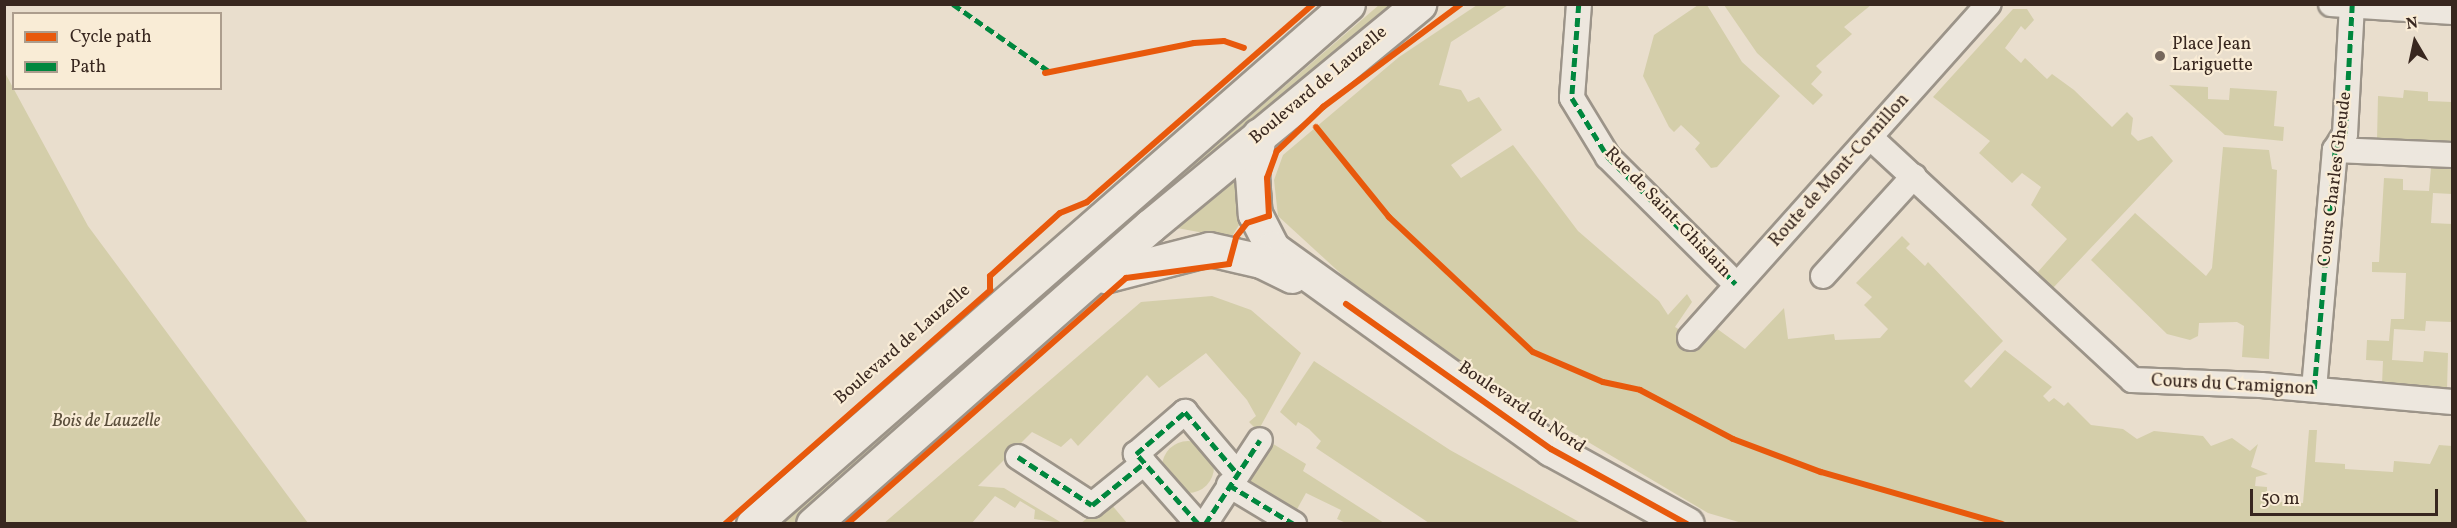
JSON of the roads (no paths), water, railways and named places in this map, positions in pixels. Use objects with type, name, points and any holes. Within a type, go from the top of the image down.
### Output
[{"type":"main road","name":"Boulevard de Lauzelle","points":[[753,524],[1178,148],[1348,4]]},
{"type":"main road","name":"Boulevard de Lauzelle","points":[[813,524],[1150,226],[1419,4]]},
{"type":"main road","name":"Boulevard du Nord","points":[[1259,135],[1252,175],[1255,214],[1272,248],[1346,304],[1551,449],[1687,524]]},
{"type":"main road","points":[[1178,148],[1150,226],[1179,253]]},
{"type":"main road","name":"Boulevard du Nord","points":[[1086,284],[1179,253],[1232,252],[1346,304]]},
{"type":"street","name":"Rue de Saint-Ghislain","points":[[1579,4],[1572,98],[1608,157],[1736,284]]},
{"type":"street","name":"Route de Mont-Cornillon","points":[[1690,338],[1989,4]]},
{"type":"street","points":[[2331,4],[2452,12]]},
{"type":"street","name":"Cours Charles Gheude","points":[[2314,389],[2336,150],[2345,134],[2352,5]]},
{"type":"street","name":"Cours du Cramignon","points":[[1871,138],[2132,380],[2314,389],[2452,402]]},
{"type":"street","points":[[2336,150],[2452,155]]},
{"type":"street","points":[[1823,276],[1914,176]]},
{"type":"street","points":[[1198,524],[1136,454],[1185,412],[1233,479],[1294,524]]},
{"type":"street","points":[[1205,524],[1260,440]]},
{"type":"street","points":[[1018,457],[1092,505],[1144,463]]},
{"type":"place","name":"Place Jean Lariguette","points":[[2160,56]]},
{"type":"park label","name":"Bois de Lauzelle","points":[[106,422]]}]
